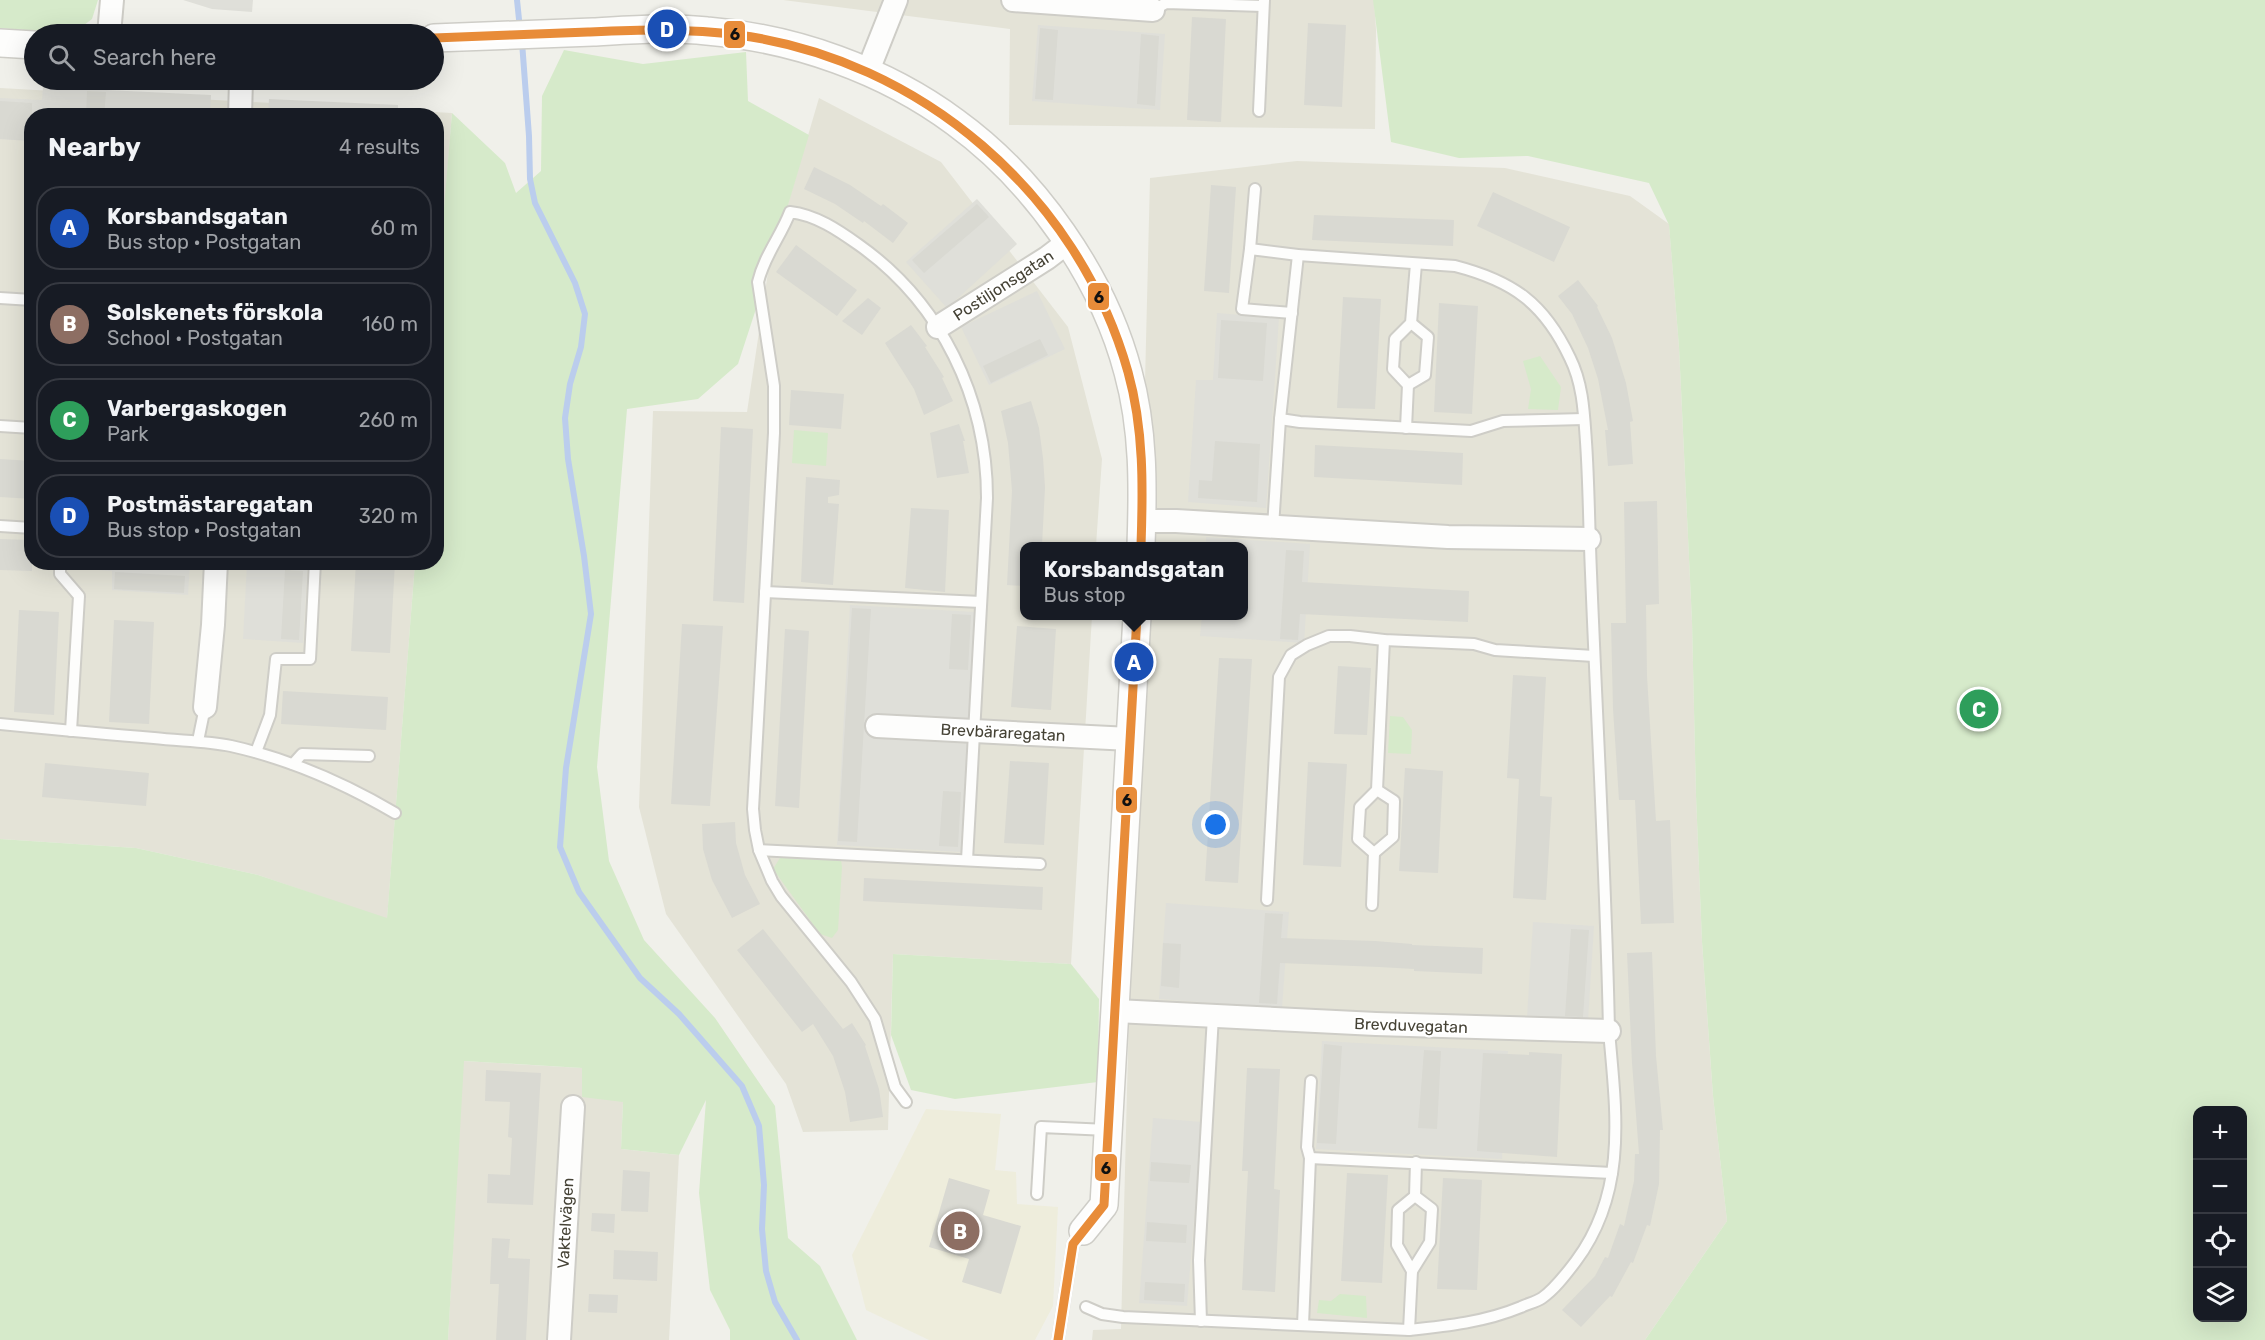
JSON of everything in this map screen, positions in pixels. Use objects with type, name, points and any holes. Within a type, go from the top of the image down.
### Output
[{"type":"street","points":[[110,24],[112,0]]},
{"type":"street","points":[[867,73],[896,0]]},
{"type":"street","points":[[1021,0],[1139,7]]},
{"type":"street","points":[[444,38],[658,29],[708,31],[764,39],[798,47],[867,73],[920,99],[956,123],[1026,188],[1046,212],[1089,276],[1103,306],[1128,371],[1136,405],[1143,483],[1141,534],[1176,521],[1448,537],[1589,539]]},
{"type":"street","points":[[0,43],[24,44]]},
{"type":"street","points":[[240,108],[241,90]]},
{"type":"street","name":"Postiljonsgatan","points":[[938,327],[1047,258],[1068,242]]},
{"type":"street","points":[[205,707],[216,570]]},
{"type":"street","points":[[1083,1231],[1104,1205],[1137,620]]},
{"type":"street","name":"Brevbäraregatan","points":[[877,726],[1130,739]]},
{"type":"street","name":"Brevduvegatan","points":[[1116,1011],[1413,1026],[1609,1031]]},
{"type":"street","name":"Vaktelvägen","points":[[559,1340],[573,1107]]},
{"type":"lane","points":[[1139,7],[1166,3],[1263,3],[1259,111]]},
{"type":"lane","points":[[1254,189],[1250,249],[1242,309],[1292,313]]},
{"type":"lane","points":[[906,1102],[895,1087],[875,1019],[851,982],[781,896],[759,850],[755,830],[753,809],[774,433],[774,386],[758,282],[761,270],[784,229],[790,212],[807,214],[827,224],[868,251],[906,286],[953,350],[973,400],[984,452],[987,498],[967,860]]},
{"type":"lane","points":[[1086,1307],[1102,1314],[1123,1317],[1409,1330],[1456,1325],[1503,1314],[1541,1298],[1565,1276],[1589,1243],[1606,1208],[1612,1173],[1616,1107],[1609,1031],[1589,539],[1589,485],[1581,389],[1571,360],[1544,315],[1529,299],[1503,282],[1478,272],[1455,266],[1298,255],[1250,249]]},
{"type":"lane","points":[[1272,527],[1280,419],[1298,255]]},
{"type":"lane","points":[[1406,428],[1408,385],[1393,369],[1395,339],[1411,323],[1416,264]]},
{"type":"lane","points":[[0,298],[24,300]]},
{"type":"lane","points":[[1408,385],[1425,375],[1428,337],[1411,323]]},
{"type":"lane","points":[[1280,419],[1471,431],[1503,421],[1584,419]]},
{"type":"lane","points":[[0,426],[24,428]]},
{"type":"lane","points":[[0,526],[24,528]]},
{"type":"lane","points":[[60,570],[60,574],[79,596],[71,731]]},
{"type":"lane","points":[[256,752],[270,715],[276,659],[310,659],[315,570]]},
{"type":"lane","points":[[765,592],[981,602]]},
{"type":"lane","points":[[1267,900],[1279,677],[1291,655],[1329,636],[1350,636],[1474,644],[1495,650],[1594,656]]},
{"type":"lane","points":[[1374,853],[1358,839],[1360,807],[1377,790],[1384,639]]},
{"type":"lane","points":[[198,741],[205,707]]},
{"type":"lane","points":[[0,724],[198,741],[256,752],[331,778],[395,813]]},
{"type":"lane","points":[[292,764],[302,754],[369,756]]},
{"type":"lane","points":[[1372,905],[1374,853],[1393,837],[1394,801],[1377,790]]},
{"type":"lane","points":[[759,850],[1040,864]]},
{"type":"lane","points":[[1201,1320],[1199,1260],[1213,1016]]},
{"type":"lane","points":[[1303,1325],[1310,1158],[1307,1147],[1311,1081]]},
{"type":"lane","points":[[1037,1194],[1041,1127],[1108,1130]]},
{"type":"lane","points":[[1310,1158],[1612,1173]]},
{"type":"lane","points":[[1412,1271],[1396,1245],[1398,1210],[1415,1196],[1416,1162]]},
{"type":"lane","points":[[1409,1330],[1412,1271],[1430,1242],[1432,1209],[1415,1196]]},
{"type":"lane","points":[[1058,1340],[1073,1244],[1083,1231]]},
{"type":"shaded area","points":[[183,0],[253,0],[252,12],[212,9]]},
{"type":"shaded area","points":[[783,0],[1374,0],[1375,129],[1009,125],[1010,29]]},
{"type":"shaded area","points":[[1038,25],[1165,34],[1160,110],[1032,101]]},
{"type":"shaded area","points":[[0,88],[362,108],[24,108],[24,570],[414,570],[387,919],[258,875],[136,848],[0,839]]},
{"type":"shaded area","points":[[43,90],[106,90],[211,95],[210,108],[24,108],[24,141],[0,139],[0,98],[42,100]]},
{"type":"shaded area","points":[[819,98],[941,162],[1068,327],[1102,459],[1096,542],[1020,542],[1020,620],[1092,620],[1071,964],[893,954],[888,1130],[803,1132],[786,1084],[666,914],[639,807],[653,411],[747,412],[768,272]]},
{"type":"shaded area","points":[[269,99],[398,105],[398,108],[268,108]]},
{"type":"shaded area","points":[[444,113],[452,113],[444,214]]},
{"type":"shaded area","points":[[1297,161],[1505,168],[1630,196],[1669,224],[1679,347],[1692,622],[1702,942],[1713,1096],[1727,1221],[1645,1340],[1092,1340],[1093,1330],[1121,1329],[1139,620],[1248,620],[1248,542],[1141,542],[1150,178]]},
{"type":"shaded area","points":[[977,199],[1017,244],[947,308],[906,262]]},
{"type":"shaded area","points":[[1037,291],[1065,349],[989,385],[961,327]]},
{"type":"shaded area","points":[[1217,313],[1279,318],[1266,508],[1188,502],[1196,380],[1213,380]]},
{"type":"shaded area","points":[[1206,537],[1310,544],[1304,643],[1200,636],[1202,620],[1248,620],[1248,542],[1206,542]]},
{"type":"shaded area","points":[[98,570],[190,570],[188,595],[112,590],[112,571]]},
{"type":"shaded area","points":[[247,570],[308,570],[303,643],[243,639]]},
{"type":"shaded area","points":[[850,605],[975,612],[962,852],[837,845]]},
{"type":"shaded area","points":[[1166,903],[1289,912],[1282,1008],[1159,999]]},
{"type":"shaded area","points":[[1533,922],[1594,926],[1588,1021],[1527,1017]]},
{"type":"shaded area","points":[[1322,1041],[1508,1051],[1502,1159],[1316,1149]]},
{"type":"shaded area","points":[[463,1061],[582,1068],[623,1102],[621,1149],[679,1155],[669,1340],[448,1340]]},
{"type":"shaded area","points":[[926,1109],[1001,1114],[995,1170],[1016,1172],[1017,1204],[1058,1207],[1053,1306],[1035,1340],[929,1340],[866,1310],[852,1255]]},
{"type":"shaded area","points":[[1153,1118],[1202,1122],[1187,1306],[1139,1303]]},
{"type":"green space","points":[[0,0],[98,0],[92,19],[85,24],[24,24],[24,30],[0,28]]},
{"type":"green space","points":[[1373,0],[2265,0],[2265,1340],[1645,1340],[1727,1221],[1713,1096],[1702,942],[1692,622],[1679,347],[1669,225],[1649,183],[1528,156],[1459,158],[1391,142]]},
{"type":"green space","points":[[564,50],[643,64],[746,52],[748,101],[809,135],[738,364],[698,399],[627,409],[597,767],[609,861],[644,940],[715,1018],[775,1106],[788,1238],[820,1266],[857,1340],[730,1340],[730,1330],[710,1290],[699,1193],[706,1100],[679,1155],[621,1149],[623,1102],[582,1097],[582,1068],[464,1061],[448,1340],[0,1340],[0,839],[136,848],[258,875],[387,918],[414,570],[444,570],[444,208],[452,113],[505,163],[516,193],[541,171],[542,96]]},
{"type":"green space","points":[[1540,356],[1561,387],[1558,410],[1528,409],[1531,389],[1523,361]]},
{"type":"green space","points":[[794,430],[828,433],[826,466],[792,463]]},
{"type":"green space","points":[[1390,716],[1403,717],[1412,730],[1411,754],[1388,753]]},
{"type":"green space","points":[[780,858],[841,860],[838,930],[832,938],[820,934],[773,869]]},
{"type":"green space","points":[[893,954],[1071,964],[1099,999],[1098,1082],[955,1099],[911,1090],[891,1035]]},
{"type":"green space","points":[[1340,1294],[1366,1296],[1367,1318],[1317,1313],[1319,1300],[1331,1301]]},
{"type":"building","points":[[1192,17],[1226,19],[1221,122],[1187,120]]},
{"type":"building","points":[[1308,23],[1346,25],[1342,107],[1304,105]]},
{"type":"building","points":[[1040,28],[1058,30],[1053,100],[1035,99]]},
{"type":"building","points":[[1141,34],[1159,36],[1155,106],[1137,104]]},
{"type":"building","points":[[87,91],[106,92],[105,108],[86,108]]},
{"type":"building","points":[[0,101],[32,103],[32,108],[24,108],[24,140],[0,139]]},
{"type":"building","points":[[814,167],[850,185],[881,206],[883,204],[908,223],[893,243],[864,221],[863,223],[835,204],[804,189]]},
{"type":"building","points":[[1211,185],[1236,187],[1229,293],[1204,291]]},
{"type":"building","points":[[1493,192],[1570,227],[1554,262],[1477,226]]},
{"type":"building","points":[[977,204],[989,217],[924,273],[912,260]]},
{"type":"building","points":[[1314,215],[1454,220],[1453,246],[1312,240]]},
{"type":"building","points":[[796,245],[857,290],[837,316],[776,272]]},
{"type":"building","points":[[1578,280],[1598,306],[1612,338],[1626,383],[1633,421],[1630,422],[1633,464],[1608,466],[1605,430],[1608,430],[1598,379],[1588,348],[1572,314],[1558,296]]},
{"type":"building","points":[[1343,297],[1381,299],[1375,409],[1337,408]]},
{"type":"building","points":[[868,298],[881,308],[862,335],[842,321]]},
{"type":"building","points":[[1439,303],[1478,306],[1472,414],[1434,412]]},
{"type":"building","points":[[1221,320],[1267,323],[1263,381],[1218,378]]},
{"type":"building","points":[[911,325],[927,346],[925,347],[944,377],[942,378],[953,401],[924,415],[914,389],[885,343]]},
{"type":"building","points":[[1040,339],[1048,355],[991,383],[983,366]]},
{"type":"building","points":[[791,390],[844,394],[841,429],[789,425]]},
{"type":"building","points":[[1031,401],[1039,428],[1043,458],[1045,487],[1042,542],[1020,542],[1020,586],[1007,585],[1012,491],[1008,443],[1001,411]]},
{"type":"building","points":[[959,424],[965,441],[963,441],[969,473],[937,478],[930,433]]},
{"type":"building","points":[[721,427],[753,429],[744,603],[713,601]]},
{"type":"building","points":[[1215,441],[1260,444],[1257,502],[1198,498],[1199,480],[1212,481]]},
{"type":"building","points":[[1315,445],[1463,453],[1462,485],[1314,477]]},
{"type":"building","points":[[0,459],[24,460],[24,498],[0,497]]},
{"type":"building","points":[[806,477],[840,480],[839,495],[828,497],[828,503],[839,504],[833,585],[801,582]]},
{"type":"building","points":[[1657,501],[1659,604],[1646,605],[1647,676],[1656,821],[1670,820],[1674,923],[1641,924],[1635,800],[1619,800],[1613,709],[1611,623],[1626,623],[1624,502]]},
{"type":"building","points":[[911,508],[949,510],[945,592],[905,588]]},
{"type":"building","points":[[0,539],[24,540],[24,570],[32,571],[0,570]]},
{"type":"building","points":[[1286,550],[1304,551],[1302,582],[1469,591],[1468,622],[1300,614],[1298,640],[1280,639]]},
{"type":"building","points":[[285,570],[303,571],[299,640],[281,639]]},
{"type":"building","points":[[356,570],[395,570],[390,653],[351,651]]},
{"type":"building","points":[[115,572],[185,576],[184,593],[114,589]]},
{"type":"building","points":[[852,608],[871,609],[857,842],[838,841]]},
{"type":"building","points":[[19,610],[59,612],[54,715],[14,712]]},
{"type":"building","points":[[952,614],[971,615],[968,670],[949,669]]},
{"type":"building","points":[[114,620],[154,622],[149,724],[109,722]]},
{"type":"building","points":[[682,624],[723,626],[710,806],[671,804]]},
{"type":"building","points":[[1017,626],[1056,629],[1051,710],[1011,707]]},
{"type":"building","points":[[785,629],[809,631],[799,808],[775,806]]},
{"type":"building","points":[[1219,658],[1252,659],[1238,883],[1205,881]]},
{"type":"building","points":[[1338,666],[1371,668],[1367,735],[1334,734]]},
{"type":"building","points":[[1513,675],[1546,677],[1540,796],[1552,797],[1546,900],[1513,898],[1519,779],[1507,778]]},
{"type":"building","points":[[283,691],[388,697],[386,730],[281,724]]},
{"type":"building","points":[[1010,761],[1049,763],[1044,845],[1004,843]]},
{"type":"building","points":[[1308,762],[1347,764],[1341,867],[1303,865]]},
{"type":"building","points":[[45,763],[149,773],[146,806],[42,797]]},
{"type":"building","points":[[1405,768],[1443,771],[1438,873],[1399,871]]},
{"type":"building","points":[[943,791],[961,792],[958,847],[939,846]]},
{"type":"building","points":[[735,822],[736,843],[745,875],[760,904],[732,918],[712,880],[703,849],[702,824]]},
{"type":"building","points":[[864,878],[1043,887],[1042,910],[863,901]]},
{"type":"building","points":[[1265,913],[1283,914],[1281,938],[1483,948],[1482,974],[1280,963],[1277,1004],[1259,1003]]},
{"type":"building","points":[[763,929],[843,1029],[852,1023],[866,1045],[879,1089],[883,1117],[850,1122],[845,1092],[833,1056],[813,1024],[802,1032],[737,950]]},
{"type":"building","points":[[1571,929],[1589,930],[1583,1017],[1565,1016]]},
{"type":"building","points":[[1163,943],[1181,944],[1179,988],[1161,986]]},
{"type":"building","points":[[1652,952],[1656,1056],[1663,1130],[1660,1130],[1659,1184],[1650,1226],[1647,1225],[1633,1263],[1631,1262],[1612,1297],[1610,1296],[1581,1327],[1562,1310],[1595,1276],[1605,1257],[1608,1258],[1620,1224],[1624,1226],[1634,1181],[1635,1154],[1639,1154],[1627,953]]},
{"type":"building","points":[[1324,1044],[1342,1046],[1336,1144],[1317,1143]]},
{"type":"building","points":[[1424,1050],[1441,1051],[1437,1129],[1418,1128]]},
{"type":"building","points":[[1529,1052],[1562,1054],[1557,1157],[1477,1151],[1483,1053],[1529,1055]]},
{"type":"building","points":[[1247,1068],[1280,1069],[1274,1189],[1280,1190],[1275,1292],[1242,1290],[1248,1171],[1242,1171]]},
{"type":"building","points":[[486,1070],[541,1073],[533,1205],[487,1203],[488,1174],[510,1175],[512,1138],[508,1137],[510,1102],[485,1101]]},
{"type":"building","points":[[1151,1162],[1191,1165],[1189,1183],[1150,1181]]},
{"type":"building","points":[[623,1170],[650,1172],[648,1212],[621,1211]]},
{"type":"building","points":[[1347,1173],[1388,1175],[1382,1283],[1341,1281]]},
{"type":"building","points":[[949,1178],[990,1190],[983,1215],[1021,1226],[1001,1294],[962,1282],[969,1259],[929,1247]]},
{"type":"building","points":[[1443,1178],[1482,1180],[1477,1290],[1437,1289]]},
{"type":"building","points":[[592,1213],[615,1214],[614,1233],[591,1231]]},
{"type":"building","points":[[1147,1222],[1187,1225],[1186,1243],[1146,1241]]},
{"type":"building","points":[[492,1238],[510,1239],[508,1258],[530,1259],[526,1340],[496,1340],[499,1284],[490,1284]]},
{"type":"building","points":[[614,1250],[658,1252],[657,1281],[613,1279]]},
{"type":"building","points":[[1145,1282],[1185,1284],[1184,1302],[1144,1300]]},
{"type":"building","points":[[589,1294],[618,1295],[617,1313],[588,1312]]},
{"type":"waterway","points":[[517,0],[520,29]]},
{"type":"waterway","points":[[522,42],[530,179],[535,203],[575,283],[585,314],[581,347],[570,384],[565,418],[568,459],[591,614],[566,768],[560,847],[579,892],[640,978],[679,1014],[742,1086],[759,1126],[764,1185],[762,1229],[766,1271],[775,1302],[797,1340]]},
{"type":"transit line","name":"6","points":[[444,38],[644,30],[682,30],[738,35],[805,49],[869,73],[928,105],[982,146],[1031,193],[1072,248],[1104,307],[1128,372],[1137,415],[1142,480],[1141,542]]},
{"type":"transit line","name":"6","points":[[1058,1340],[1073,1244],[1104,1205],[1137,620]]},
{"type":"place","name":"Postmästaregatan","points":[[667,29]]},
{"type":"place","name":"Korsbandsgatan","points":[[1134,662]]},
{"type":"place","name":"Varbergaskogen","points":[[1979,709]]},
{"type":"place","name":"Solskenets förskola","points":[[960,1231]]}]
